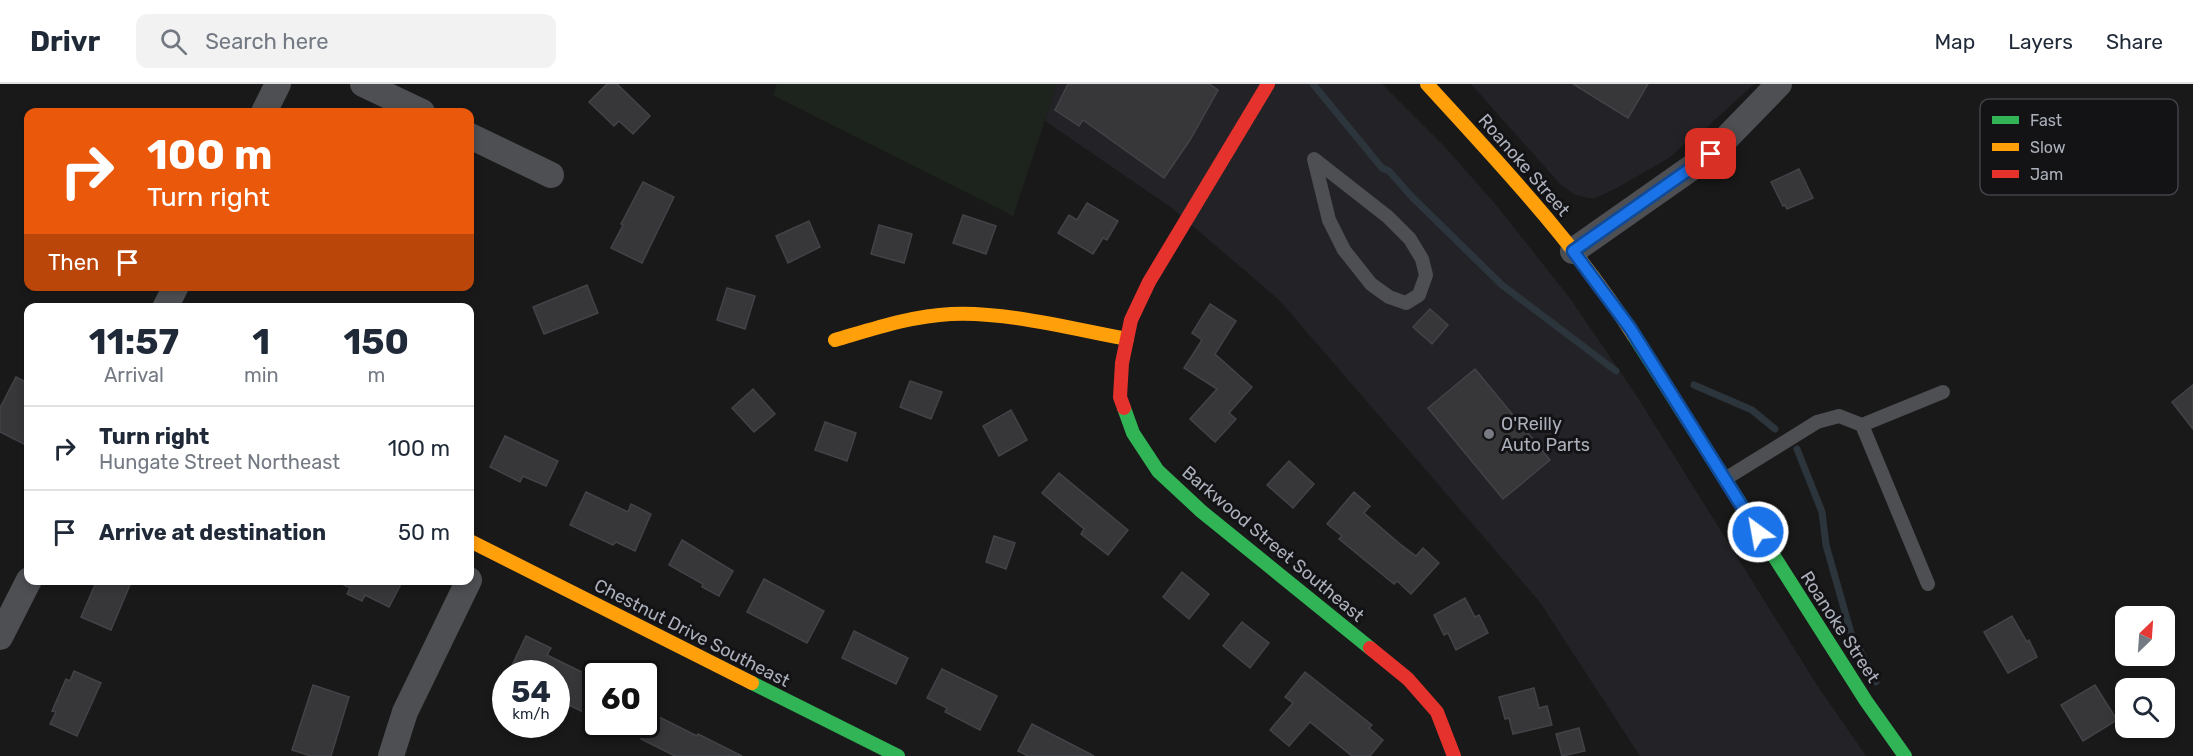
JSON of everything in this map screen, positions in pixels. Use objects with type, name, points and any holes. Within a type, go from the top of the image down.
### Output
[{"type":"street","points":[[266,108],[278,84]]},
{"type":"street","points":[[363,84],[414,108]]},
{"type":"street","name":"Barkwood Street Southeast","points":[[1268,84],[1149,282],[1131,321],[1122,363],[1120,397],[1133,433],[1158,471],[1201,511],[1408,679],[1437,712],[1454,756]]},
{"type":"street","name":"Roanoke Street","points":[[1427,84],[1508,171],[1573,251],[1630,328],[1866,701],[1905,756]]},
{"type":"street","points":[[1573,251],[1711,154],[1779,84]]},
{"type":"street","points":[[474,137],[551,175]]},
{"type":"street","points":[[835,340],[897,322],[951,314],[998,316],[1127,339]]},
{"type":"street","name":"Chestnut Drive Southeast","points":[[477,545],[898,756]]},
{"type":"street","points":[[0,637],[26,585]]},
{"type":"street","points":[[390,756],[405,712],[467,585]]},
{"type":"lane","points":[[1314,159],[1388,217],[1410,239],[1422,259],[1426,275],[1419,295],[1406,303],[1389,297],[1371,284],[1344,250],[1329,220],[1314,159]]},
{"type":"lane","points":[[1725,479],[1817,422],[1839,416],[1862,424],[1943,392]]},
{"type":"lane","points":[[1862,424],[1928,584]]},
{"type":"shaded area","points":[[777,84],[1057,84],[1013,216],[773,95]]},
{"type":"shaded area","points":[[1057,84],[1382,84],[1446,148],[1496,205],[1569,297],[1638,398],[1817,685],[1866,756],[1640,756],[1539,601],[1280,301],[1172,208],[1045,121]]},
{"type":"shaded area","points":[[1471,84],[1754,84],[1703,131],[1696,134],[1669,158],[1615,189],[1595,198],[1588,198],[1574,194],[1561,185]]},
{"type":"building","points":[[607,84],[617,84],[650,116],[633,134],[619,121],[614,126],[589,102]]},
{"type":"building","points":[[1068,84],[1209,84],[1218,90],[1190,140],[1164,178],[1083,120],[1079,126],[1055,110]]},
{"type":"building","points":[[1573,84],[1648,84],[1628,118]]},
{"type":"building","points":[[1799,169],[1813,198],[1787,209],[1785,205],[1783,206],[1771,182]]},
{"type":"building","points":[[643,182],[674,197],[642,263],[611,248]]},
{"type":"building","points":[[1087,203],[1118,221],[1107,240],[1103,238],[1093,254],[1058,233],[1069,215],[1077,220]]},
{"type":"building","points":[[963,215],[996,226],[986,254],[953,243]]},
{"type":"building","points":[[809,221],[820,247],[788,263],[776,236]]},
{"type":"building","points":[[879,225],[912,234],[904,263],[871,254]]},
{"type":"building","points":[[587,285],[598,313],[544,334],[533,307]]},
{"type":"building","points":[[727,288],[755,296],[745,329],[717,320]]},
{"type":"building","points":[[1210,304],[1236,321],[1215,354],[1252,387],[1229,413],[1236,419],[1215,442],[1190,419],[1217,389],[1184,368],[1202,340],[1192,333]]},
{"type":"building","points":[[1430,309],[1448,325],[1432,344],[1413,327]]},
{"type":"building","name":"O'Reilly Auto Parts","points":[[1475,369],[1550,460],[1503,499],[1428,408]]},
{"type":"building","points":[[16,377],[24,381],[24,444],[0,432],[0,408]]},
{"type":"building","points":[[910,381],[942,392],[931,419],[900,407]]},
{"type":"building","points":[[2193,385],[2193,429],[2172,402]]},
{"type":"building","points":[[753,389],[775,414],[754,432],[732,408]]},
{"type":"building","points":[[1011,410],[1027,440],[999,456],[983,426]]},
{"type":"building","points":[[825,422],[856,433],[847,461],[815,450]]},
{"type":"building","points":[[505,436],[558,461],[546,486],[523,476],[520,482],[490,467]]},
{"type":"building","points":[[1289,461],[1314,484],[1293,508],[1267,485]]},
{"type":"building","points":[[1059,473],[1128,530],[1108,555],[1081,534],[1084,529],[1042,493]]},
{"type":"building","points":[[586,492],[628,512],[631,504],[651,514],[635,551],[616,542],[613,545],[570,525]]},
{"type":"building","points":[[1354,492],[1370,506],[1364,513],[1400,544],[1416,556],[1423,548],[1439,563],[1411,594],[1397,581],[1394,584],[1339,539],[1342,536],[1327,524]]},
{"type":"building","points":[[994,536],[1015,543],[1006,569],[986,562]]},
{"type":"building","points":[[682,540],[733,571],[719,596],[669,565]]},
{"type":"building","points":[[1182,572],[1209,594],[1189,619],[1163,597]]},
{"type":"building","points":[[764,579],[824,611],[807,643],[747,612]]},
{"type":"building","points":[[95,585],[130,585],[111,630],[81,617]]},
{"type":"building","points":[[344,585],[400,585],[389,607],[365,595],[362,601],[347,594],[350,588]]},
{"type":"building","points":[[1465,598],[1475,617],[1479,615],[1488,633],[1456,650],[1448,633],[1444,635],[1434,615]]},
{"type":"building","points":[[2012,616],[2027,642],[2029,640],[2037,657],[2008,673],[1984,632]]},
{"type":"building","points":[[1242,622],[1269,643],[1250,668],[1223,646]]},
{"type":"building","points":[[854,631],[908,658],[896,684],[842,658]]},
{"type":"building","points":[[526,636],[551,648],[547,655],[557,660],[515,660]]},
{"type":"building","points":[[570,666],[582,672],[582,711],[570,706]]},
{"type":"building","points":[[942,669],[997,696],[980,730],[945,712],[947,708],[927,698]]},
{"type":"building","points":[[74,671],[101,683],[77,736],[50,724],[56,712],[52,711],[66,679],[70,681]]},
{"type":"building","points":[[1305,672],[1372,725],[1369,728],[1383,740],[1370,756],[1352,756],[1310,722],[1289,746],[1270,730],[1293,703],[1285,697]]},
{"type":"building","points":[[313,685],[349,697],[331,756],[311,756],[292,750]]},
{"type":"building","points":[[2095,685],[2115,717],[2115,721],[2083,741],[2061,705]]},
{"type":"building","points":[[1534,688],[1539,708],[1547,706],[1552,725],[1513,734],[1509,718],[1505,719],[1499,697]]},
{"type":"building","points":[[660,718],[742,756],[675,756],[641,739],[660,738]]},
{"type":"building","points":[[1032,724],[1094,756],[1028,756],[1018,751]]},
{"type":"building","points":[[1579,728],[1585,751],[1562,756],[1556,734]]},
{"type":"waterway","points":[[1313,84],[1382,168],[1389,171],[1412,197],[1502,285],[1616,371]]},
{"type":"waterway","points":[[1694,385],[1752,410],[1775,429]]},
{"type":"waterway","points":[[1797,449],[1822,512],[1826,545],[1851,633],[1876,682]]},
{"type":"traffic: fast","points":[[1634,336],[1866,701],[1905,756]]},
{"type":"traffic: fast","points":[[1124,408],[1133,433],[1158,471],[1201,511],[1370,648]]},
{"type":"traffic: fast","points":[[752,683],[898,756]]},
{"type":"traffic: slow","points":[[1427,84],[1562,237],[1634,336]]},
{"type":"traffic: slow","points":[[835,340],[921,317],[951,314],[993,315],[1127,339]]},
{"type":"traffic: slow","points":[[474,543],[752,683]]},
{"type":"traffic: jam","points":[[1124,408],[1120,397],[1122,363],[1131,320],[1149,282],[1268,84]]},
{"type":"traffic: jam","points":[[1370,648],[1408,679],[1437,712],[1454,756]]},
{"type":"place","name":"O'Reilly Auto Parts","points":[[1489,434]]},
{"type":"route","points":[[1711,154],[1573,251],[1630,328],[1758,532]]}]
